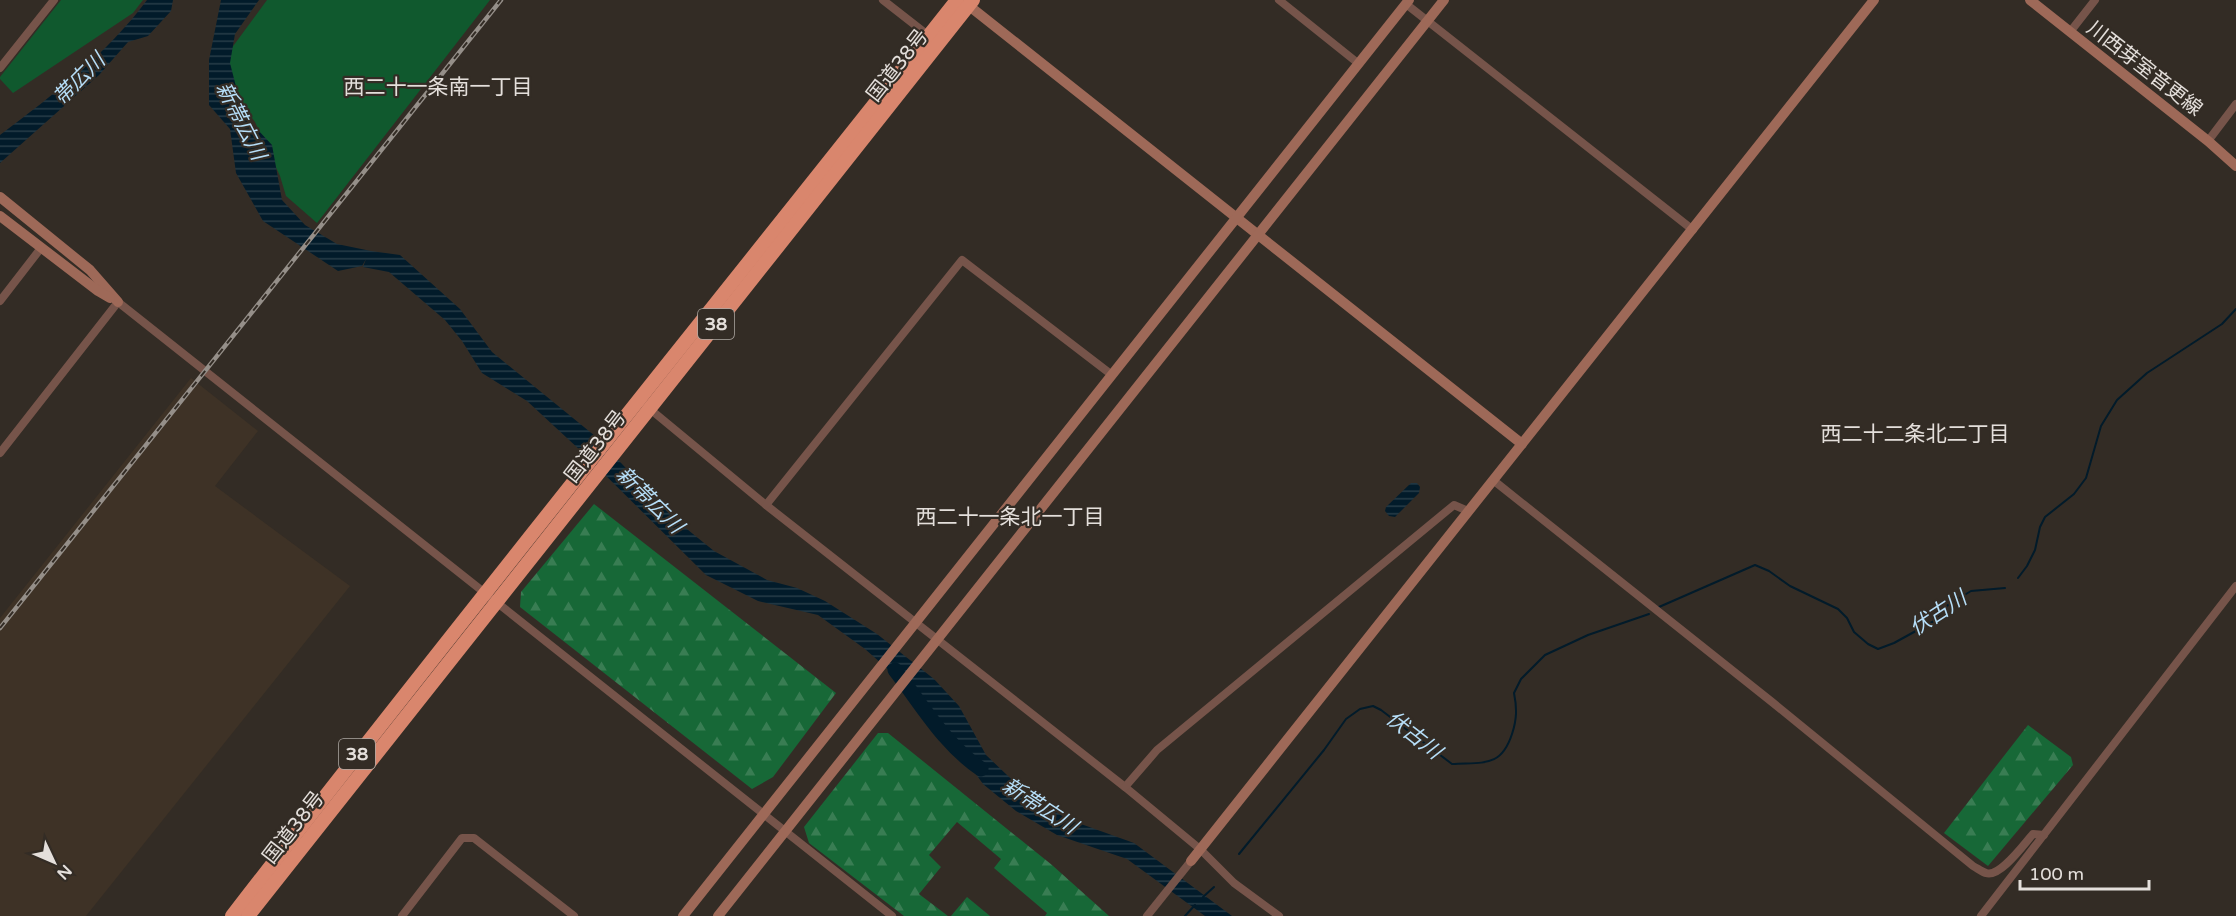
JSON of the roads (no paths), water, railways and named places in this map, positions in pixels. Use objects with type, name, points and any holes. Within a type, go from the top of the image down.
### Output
[{"type":"highway","name":"国道38号","points":[[248,916],[490,597],[965,1]]},
{"type":"highway","name":"国道38号","points":[[232,916],[431,659],[490,597]]},
{"type":"street","points":[[0,68],[54,0]]},
{"type":"street","points":[[883,0],[934,40]]},
{"type":"street","points":[[1279,0],[1359,64]]},
{"type":"street","points":[[718,916],[1444,0]]},
{"type":"street","points":[[1147,916],[1874,0]]},
{"type":"street","name":"川西芽室音更線","points":[[2030,0],[2208,141],[2236,166]]},
{"type":"street","points":[[2070,32],[2095,0]]},
{"type":"street","points":[[965,1],[1522,444]]},
{"type":"street","points":[[683,916],[1408,2],[1427,21],[1693,230]]},
{"type":"street","points":[[2208,141],[2236,104]]},
{"type":"street","points":[[0,197],[90,270],[118,302]]},
{"type":"street","points":[[0,216],[98,291],[118,302],[892,916]]},
{"type":"street","points":[[0,301],[50,237]]},
{"type":"street","points":[[766,505],[962,260],[1112,375]]},
{"type":"street","points":[[0,453],[118,302]]},
{"type":"street","points":[[644,404],[766,505],[1125,787],[1200,849],[1234,883],[1279,916]]},
{"type":"street","points":[[1493,480],[1772,702],[1973,866],[1986,874],[1993,874],[2002,868],[2033,834],[2044,835]]},
{"type":"street","points":[[1125,787],[1157,750],[1454,505],[1468,511]]},
{"type":"street","points":[[1981,916],[2236,586]]},
{"type":"street","points":[[402,916],[462,838],[474,838],[574,916]]},
{"type":"water","name":"帯広川","points":[[147,0],[173,0],[171,11],[148,36],[128,42],[99,75],[0,163],[0,135],[97,56]]},
{"type":"water","points":[[221,0],[259,0],[235,34],[230,63],[243,114],[272,145],[282,200],[305,225],[337,244],[400,255],[460,309],[492,352],[595,436],[677,521],[714,551],[767,580],[797,588],[825,601],[877,634],[934,679],[959,706],[986,755],[1027,794],[1067,819],[1134,843],[1232,916],[1205,916],[1127,859],[1057,835],[1016,811],[983,784],[924,701],[865,649],[818,615],[758,601],[706,575],[527,401],[482,373],[462,341],[445,320],[389,272],[363,267],[366,259],[362,266],[338,271],[263,221],[236,173],[230,129],[209,105],[209,60]]},
{"type":"water","points":[[1411,483],[1417,483],[1420,487],[1419,493],[1395,517],[1389,516],[1385,511],[1386,507]]},
{"type":"waterway","name":"伏古川","points":[[2018,578],[2035,550],[2040,527],[2045,517],[2074,494],[2086,478],[2101,426],[2117,400],[2147,373],[2222,324],[2236,309]]},
{"type":"waterway","name":"伏古川","points":[[1659,607],[1755,565],[1769,571],[1790,586],[1838,609],[1847,618],[1854,632],[1878,649],[1934,621],[1948,605],[1971,591],[2005,588]]},
{"type":"waterway","name":"伏古川","points":[[1239,854],[1324,750],[1346,719],[1360,709],[1373,706],[1381,710],[1452,764],[1490,761],[1502,753],[1508,745],[1515,723],[1514,693],[1521,679],[1545,655],[1588,635],[1649,614]]},
{"type":"waterway","name":"新帯広川","points":[[895,670],[945,736],[981,769]]},
{"type":"waterway","name":"伏古川","points":[[1203,897],[1214,887]]},
{"type":"waterway","name":"伏古川","points":[[1185,916],[1195,905]]},
{"type":"railway","points":[[0,628],[501,0]]},
{"type":"district","name":"西二十一条南一丁目","points":[[438,87]]},
{"type":"district","name":"西二十二条北二丁目","points":[[1915,434]]},
{"type":"district","name":"西二十一条北一丁目","points":[[1010,517]]}]
